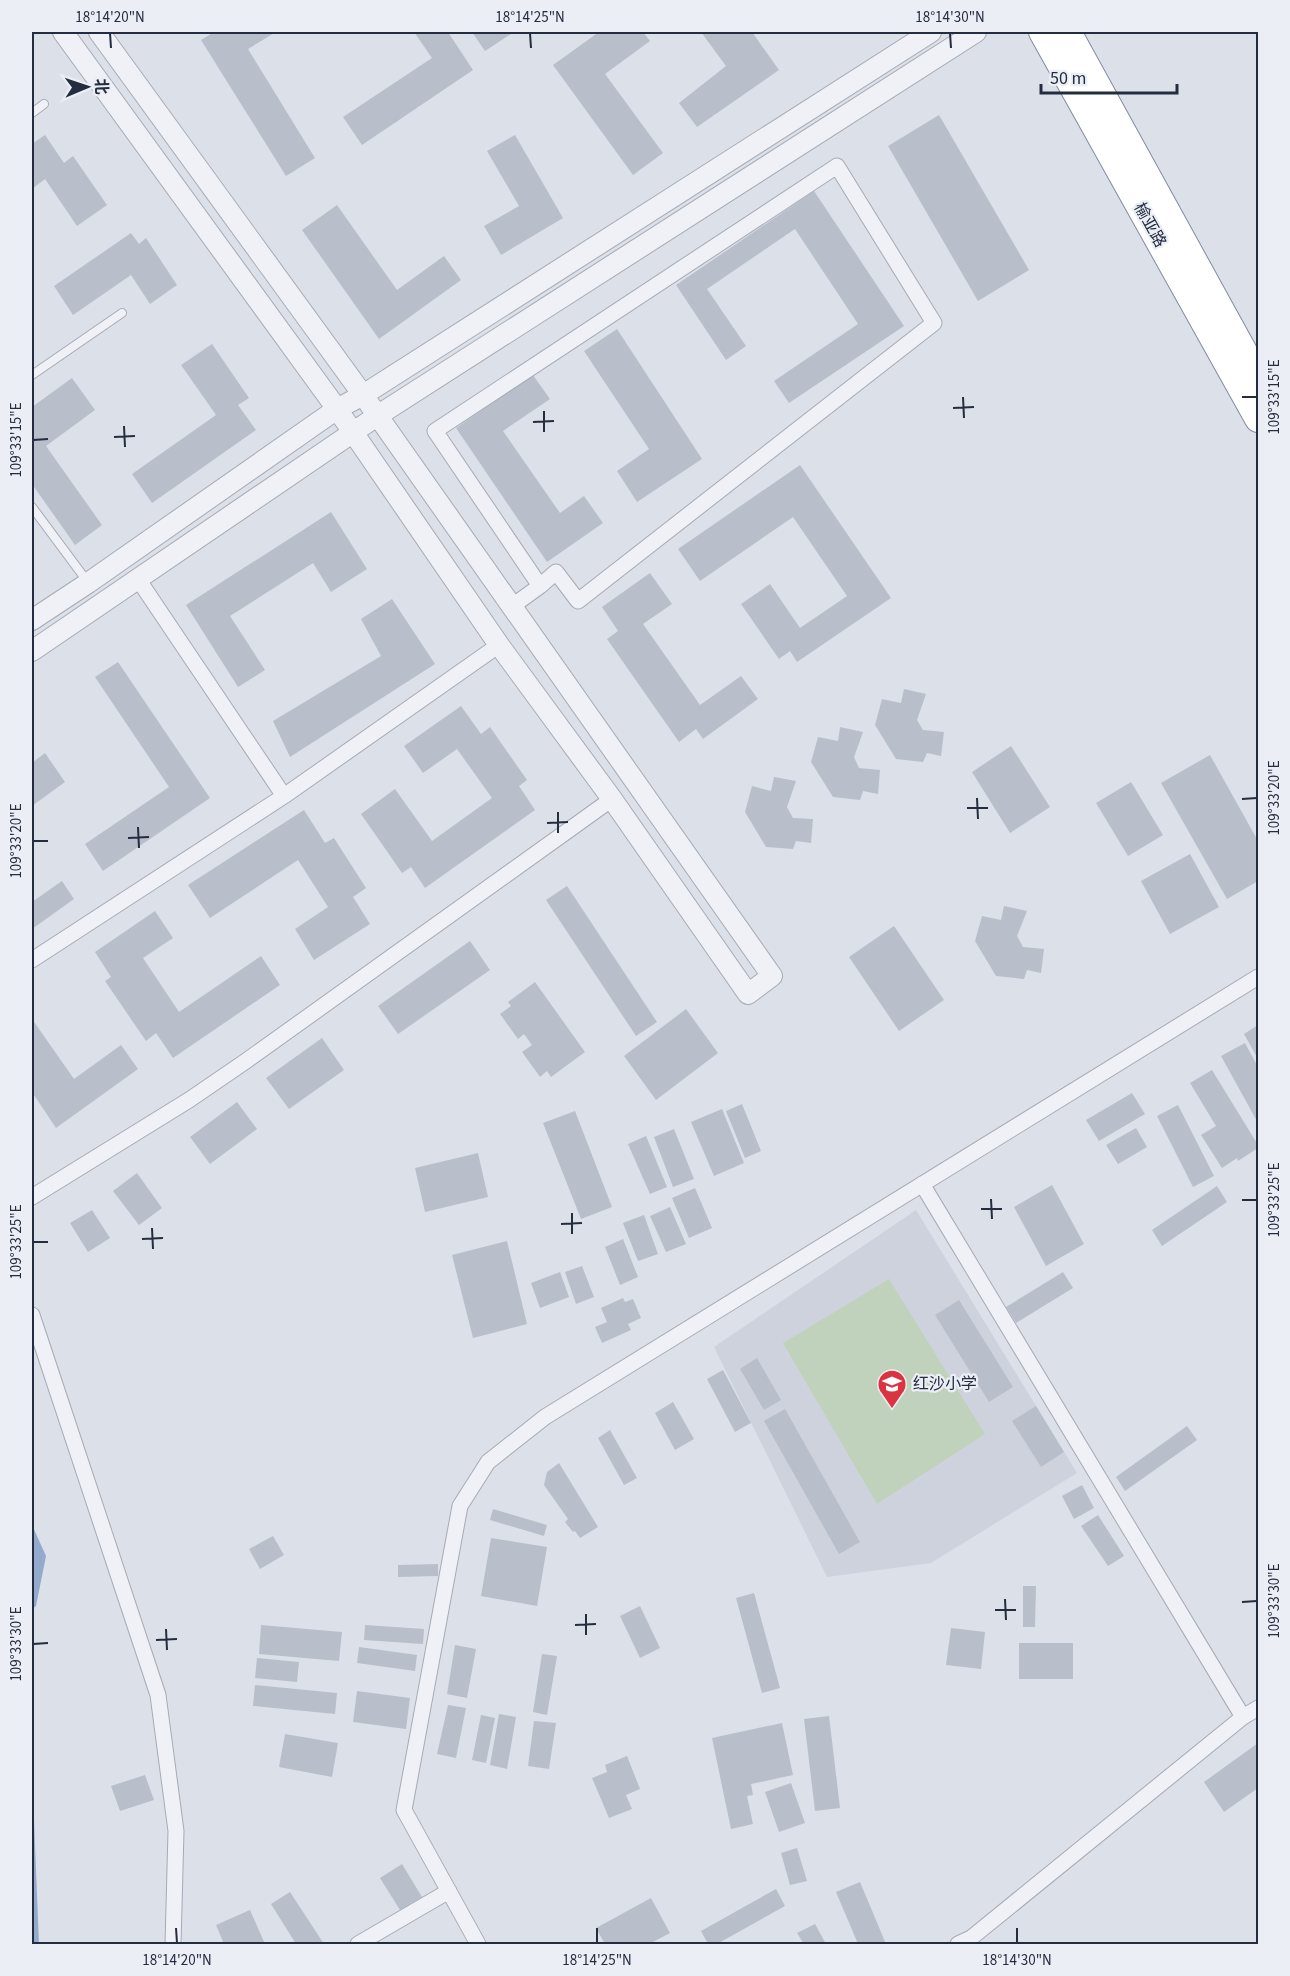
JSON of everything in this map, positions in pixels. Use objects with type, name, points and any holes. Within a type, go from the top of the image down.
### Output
[{"type":"highway","name":"榆亚路","points":[[1042,32],[1258,419]]},
{"type":"highway","name":"榆亚路","points":[[1068,32],[1258,377]]},
{"type":"street","points":[[63,32],[337,409],[499,645],[612,799],[748,994],[772,976],[363,395],[99,32]]},
{"type":"street","points":[[32,620],[337,409],[363,395],[931,32]]},
{"type":"street","points":[[32,651],[377,417],[976,32]]},
{"type":"street","points":[[511,607],[540,586],[556,572],[578,600],[934,323],[837,166],[435,431],[540,586]]},
{"type":"street","points":[[138,579],[284,796]]},
{"type":"street","points":[[32,960],[284,796],[499,645]]},
{"type":"street","points":[[32,1197],[189,1100],[612,799]]},
{"type":"street","points":[[478,1944],[404,1810],[460,1506],[488,1462],[545,1417],[1258,976]]},
{"type":"street","points":[[922,1184],[1243,1717]]},
{"type":"street","points":[[32,1315],[158,1695],[176,1831],[173,1944]]},
{"type":"street","points":[[958,1944],[971,1938],[1243,1717],[1258,1708]]},
{"type":"street","points":[[358,1944],[449,1891]]},
{"type":"lane","points":[[32,113],[44,104]]},
{"type":"lane","points":[[32,375],[122,313]]},
{"type":"lane","points":[[32,507],[88,583]]},
{"type":"shaded area","name":"红沙小学","points":[[916,1210],[1077,1473],[931,1563],[827,1577],[714,1347]]},
{"type":"green space","points":[[889,1279],[985,1434],[877,1504],[783,1343]]},
{"type":"water","points":[[32,1525],[46,1556],[36,1606],[32,1609]]},
{"type":"water","points":[[33,1796],[39,1944],[32,1944]]},
{"type":"building","points":[[214,32],[276,32],[248,49],[315,158],[286,176],[201,40]]},
{"type":"building","points":[[414,32],[448,32],[473,70],[362,145],[343,117],[432,58]]},
{"type":"building","points":[[472,32],[514,32],[485,51]]},
{"type":"building","points":[[599,32],[643,32],[650,41],[605,74],[663,153],[633,175],[553,65]]},
{"type":"building","points":[[701,32],[752,32],[779,70],[697,127],[679,103],[726,66]]},
{"type":"building","points":[[939,115],[1029,270],[978,301],[888,146]]},
{"type":"building","points":[[45,135],[64,163],[73,156],[107,205],[77,226],[45,179],[32,189],[32,144]]},
{"type":"building","points":[[515,135],[563,218],[501,255],[484,226],[519,206],[487,151]]},
{"type":"building","points":[[814,191],[904,326],[789,403],[774,381],[858,324],[795,229],[707,289],[746,346],[726,360],[676,285]]},
{"type":"building","points":[[337,205],[397,290],[444,256],[461,280],[379,339],[302,230]]},
{"type":"building","points":[[131,233],[139,244],[146,238],[177,285],[150,304],[131,275],[73,315],[54,286]]},
{"type":"building","points":[[617,329],[702,459],[637,502],[617,471],[649,449],[584,351]]},
{"type":"building","points":[[212,344],[249,398],[238,405],[256,430],[152,503],[132,474],[216,415],[181,365]]},
{"type":"building","points":[[533,375],[550,399],[503,431],[560,513],[584,496],[603,523],[547,562],[456,428]]},
{"type":"building","points":[[72,378],[95,410],[46,446],[102,525],[75,545],[32,484],[32,407]]},
{"type":"building","points":[[800,465],[891,598],[797,662],[790,651],[779,659],[741,604],[770,584],[800,628],[847,596],[793,517],[700,581],[678,549]]},
{"type":"building","points":[[331,512],[367,569],[331,592],[313,563],[230,616],[265,670],[238,687],[186,605]]},
{"type":"building","points":[[650,573],[672,604],[643,624],[700,705],[741,676],[758,699],[703,739],[696,729],[679,742],[607,639],[618,631],[602,607]]},
{"type":"building","points":[[392,599],[435,664],[290,757],[273,721],[381,656],[361,619]]},
{"type":"building","points":[[118,662],[210,798],[103,871],[85,844],[169,787],[95,677]]},
{"type":"building","points":[[904,689],[926,694],[917,720],[923,730],[944,732],[941,756],[927,753],[923,762],[896,759],[875,725],[882,699],[901,703]]},
{"type":"building","points":[[461,706],[481,734],[490,727],[527,780],[519,786],[535,810],[425,888],[411,867],[402,873],[361,814],[395,789],[432,841],[492,798],[457,749],[423,773],[404,746]]},
{"type":"building","points":[[840,727],[863,732],[854,757],[859,768],[880,770],[878,794],[863,791],[860,800],[833,797],[811,762],[818,737],[838,741]]},
{"type":"building","points":[[1011,746],[1050,807],[1010,833],[972,772]]},
{"type":"building","points":[[45,753],[65,782],[32,806],[32,763]]},
{"type":"building","points":[[1210,755],[1258,841],[1258,881],[1227,899],[1161,783]]},
{"type":"building","points":[[774,777],[796,781],[787,807],[793,818],[813,819],[811,843],[796,841],[793,849],[766,847],[745,812],[752,786],[771,791]]},
{"type":"building","points":[[1131,782],[1163,835],[1128,856],[1096,803]]},
{"type":"building","points":[[304,810],[325,843],[334,838],[366,888],[353,897],[370,924],[314,960],[295,929],[328,907],[298,860],[210,918],[188,885]]},
{"type":"building","points":[[1190,854],[1219,907],[1170,934],[1141,881]]},
{"type":"building","points":[[62,881],[74,899],[32,929],[32,902]]},
{"type":"building","points":[[567,886],[657,1022],[636,1036],[546,900]]},
{"type":"building","points":[[1004,906],[1027,911],[1017,936],[1023,947],[1044,949],[1041,973],[1027,970],[1024,979],[996,976],[975,941],[982,916],[1001,920]]},
{"type":"building","points":[[155,911],[173,938],[143,958],[179,1012],[261,956],[280,985],[173,1058],[156,1033],[146,1041],[105,981],[111,977],[95,952]]},
{"type":"building","points":[[894,926],[944,1000],[899,1031],[849,957]]},
{"type":"building","points":[[470,941],[490,970],[398,1034],[378,1006]]},
{"type":"building","points":[[535,982],[585,1052],[551,1077],[547,1071],[540,1077],[522,1052],[532,1045],[524,1034],[518,1039],[500,1014],[511,1006],[508,1002]]},
{"type":"building","points":[[686,1009],[718,1053],[656,1100],[624,1056]]},
{"type":"building","points":[[32,1019],[74,1079],[121,1045],[138,1069],[56,1128],[32,1092]]},
{"type":"building","points":[[1258,1025],[1258,1059],[1244,1034]]},
{"type":"building","points":[[322,1038],[344,1070],[289,1109],[266,1078]]},
{"type":"building","points":[[1245,1043],[1258,1067],[1258,1123],[1221,1056]]},
{"type":"building","points":[[1212,1070],[1258,1145],[1258,1148],[1238,1161],[1237,1158],[1222,1168],[1201,1135],[1216,1126],[1190,1083]]},
{"type":"building","points":[[1132,1093],[1145,1114],[1099,1141],[1086,1120]]},
{"type":"building","points":[[237,1102],[257,1129],[210,1164],[190,1137]]},
{"type":"building","points":[[742,1104],[761,1151],[745,1158],[726,1111]]},
{"type":"building","points":[[1178,1105],[1214,1176],[1193,1187],[1157,1116]]},
{"type":"building","points":[[722,1109],[744,1163],[714,1176],[691,1122]]},
{"type":"building","points":[[575,1111],[612,1207],[581,1219],[543,1123]]},
{"type":"building","points":[[1136,1128],[1147,1147],[1118,1164],[1106,1145]]},
{"type":"building","points":[[674,1129],[694,1179],[673,1187],[654,1137]]},
{"type":"building","points":[[646,1136],[667,1187],[650,1194],[628,1144]]},
{"type":"building","points":[[478,1153],[488,1197],[425,1212],[415,1168]]},
{"type":"building","points":[[137,1173],[162,1208],[139,1225],[113,1191]]},
{"type":"building","points":[[1052,1185],[1084,1244],[1046,1266],[1014,1207]]},
{"type":"building","points":[[1217,1186],[1227,1202],[1162,1246],[1152,1230]]},
{"type":"building","points":[[695,1188],[712,1228],[689,1238],[672,1198]]},
{"type":"building","points":[[670,1207],[686,1244],[666,1252],[650,1216]]},
{"type":"building","points":[[92,1210],[110,1238],[88,1252],[70,1223]]},
{"type":"building","points":[[644,1215],[658,1254],[638,1261],[623,1223]]},
{"type":"building","points":[[623,1239],[638,1277],[620,1285],[605,1247]]},
{"type":"building","points":[[507,1241],[527,1324],[473,1338],[452,1255]]},
{"type":"building","points":[[582,1266],[594,1297],[576,1304],[565,1272]]},
{"type":"building","points":[[560,1272],[569,1297],[540,1308],[531,1283]]},
{"type":"building","points":[[1063,1272],[1073,1288],[1016,1323],[1006,1307]]},
{"type":"building","points":[[623,1298],[625,1302],[633,1299],[641,1318],[628,1324],[631,1330],[602,1343],[595,1327],[607,1322],[601,1308]]},
{"type":"building","points":[[959,1300],[1013,1387],[989,1402],[935,1315]]},
{"type":"building","points":[[757,1358],[781,1400],[764,1410],[740,1369]]},
{"type":"building","points":[[723,1370],[751,1423],[735,1432],[707,1379]]},
{"type":"building","points":[[673,1402],[694,1439],[675,1450],[655,1413]]},
{"type":"building","points":[[1036,1406],[1064,1452],[1041,1467],[1012,1421]]},
{"type":"building","points":[[785,1409],[860,1542],[839,1554],[764,1421]]},
{"type":"building","points":[[1187,1426],[1197,1440],[1125,1491],[1116,1477]]},
{"type":"building","points":[[610,1430],[637,1478],[624,1485],[598,1438]]},
{"type":"building","points":[[559,1463],[598,1527],[580,1538],[565,1522],[568,1519],[544,1485],[547,1472]]},
{"type":"building","points":[[1082,1485],[1094,1508],[1074,1519],[1062,1496]]},
{"type":"building","points":[[493,1509],[547,1525],[544,1536],[490,1520]]},
{"type":"building","points":[[1098,1515],[1124,1556],[1108,1566],[1081,1526]]},
{"type":"building","points":[[273,1536],[284,1555],[260,1569],[249,1549]]},
{"type":"building","points":[[491,1538],[547,1547],[537,1606],[481,1596]]},
{"type":"building","points":[[438,1564],[438,1576],[398,1577],[398,1565]]},
{"type":"building","points":[[1023,1586],[1036,1586],[1035,1627],[1023,1627]]},
{"type":"building","points":[[754,1593],[780,1688],[762,1693],[736,1598]]},
{"type":"building","points":[[640,1606],[660,1648],[640,1658],[620,1616]]},
{"type":"building","points":[[261,1625],[342,1632],[339,1661],[259,1654]]},
{"type":"building","points":[[365,1625],[424,1629],[423,1644],[364,1640]]},
{"type":"building","points":[[951,1628],[985,1632],[981,1669],[946,1665]]},
{"type":"building","points":[[1019,1643],[1073,1643],[1073,1679],[1019,1679]]},
{"type":"building","points":[[455,1645],[476,1649],[467,1698],[447,1694]]},
{"type":"building","points":[[359,1647],[417,1655],[415,1671],[357,1663]]},
{"type":"building","points":[[542,1654],[557,1656],[547,1715],[533,1712]]},
{"type":"building","points":[[257,1658],[299,1662],[297,1682],[255,1678]]},
{"type":"building","points":[[255,1685],[337,1693],[335,1714],[253,1706]]},
{"type":"building","points":[[357,1691],[410,1698],[406,1729],[353,1722]]},
{"type":"building","points":[[448,1705],[466,1708],[456,1758],[437,1754]]},
{"type":"building","points":[[499,1714],[516,1717],[507,1769],[490,1765]]},
{"type":"building","points":[[481,1715],[495,1718],[486,1763],[472,1760]]},
{"type":"building","points":[[829,1716],[840,1808],[815,1811],[804,1719]]},
{"type":"building","points":[[534,1721],[556,1723],[549,1769],[528,1766]]},
{"type":"building","points":[[782,1723],[793,1775],[751,1784],[753,1795],[747,1796],[753,1824],[731,1829],[712,1738]]},
{"type":"building","points":[[285,1734],[338,1743],[332,1777],[279,1767]]},
{"type":"building","points":[[1258,1743],[1258,1788],[1224,1812],[1204,1782]]},
{"type":"building","points":[[627,1756],[640,1789],[626,1795],[632,1809],[609,1818],[592,1778],[607,1772],[605,1765]]},
{"type":"building","points":[[145,1775],[154,1800],[120,1811],[111,1786]]},
{"type":"building","points":[[791,1783],[805,1823],[779,1832],[765,1792]]},
{"type":"building","points":[[797,1848],[807,1881],[790,1885],[781,1853]]},
{"type":"building","points":[[402,1864],[422,1897],[400,1910],[380,1878]]},
{"type":"building","points":[[860,1882],[886,1944],[858,1944],[836,1892]]},
{"type":"building","points":[[776,1889],[785,1906],[717,1944],[708,1944],[701,1931]]},
{"type":"building","points":[[290,1892],[324,1944],[296,1944],[271,1904]]},
{"type":"building","points":[[651,1898],[670,1933],[649,1944],[605,1944],[596,1928]]},
{"type":"building","points":[[250,1910],[265,1944],[224,1944],[216,1925]]},
{"type":"building","points":[[815,1924],[826,1944],[804,1944],[797,1933]]},
{"type":"place","name":"红沙小学","points":[[892,1410]]}]
